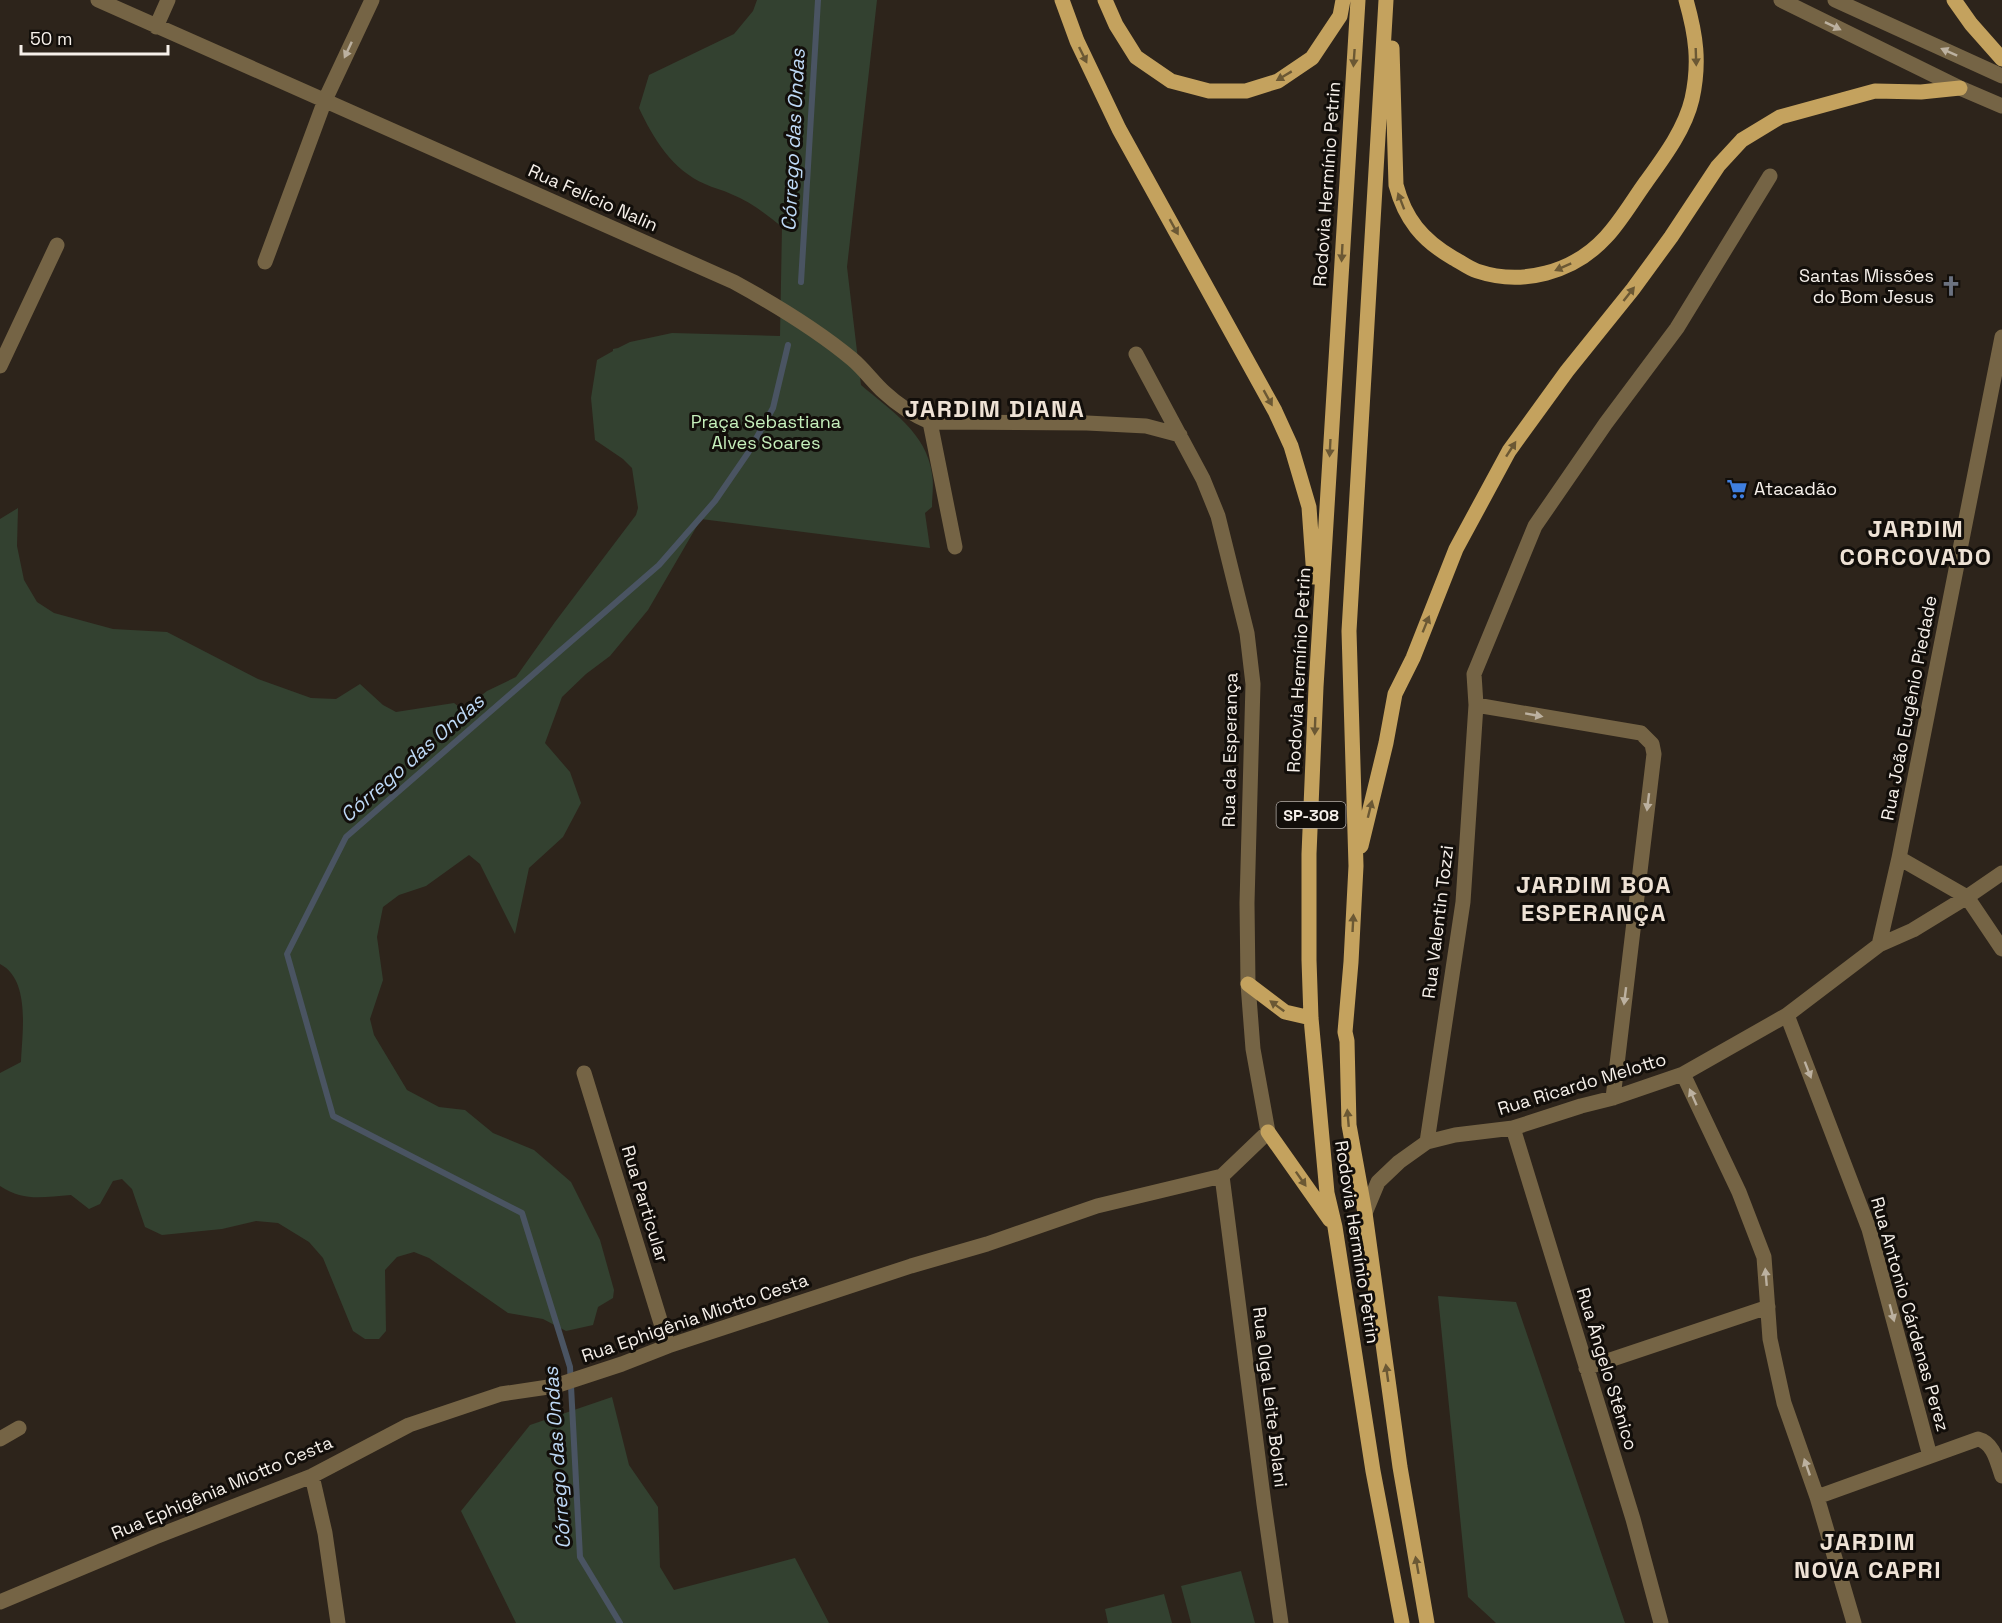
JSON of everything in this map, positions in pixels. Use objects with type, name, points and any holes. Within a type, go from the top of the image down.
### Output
[{"type":"main road","points":[[1062,0],[1077,40],[1119,129],[1275,411],[1291,446],[1309,507],[1313,555],[1316,687]]},
{"type":"main road","points":[[1105,0],[1116,25],[1136,57],[1171,81],[1209,91],[1246,91],[1278,81],[1312,58],[1340,16],[1343,0]]},
{"type":"main road","name":"Rodovia Hermínio Petrin","points":[[1358,0],[1316,687],[1309,960],[1311,1018],[1327,1193],[1335,1227],[1373,1472],[1402,1623]]},
{"type":"main road","points":[[1388,0],[1396,185],[1401,206],[1417,230],[1439,250],[1474,270],[1500,277],[1523,278],[1556,270],[1578,260],[1606,238],[1677,137],[1691,101],[1697,68],[1695,33],[1686,0]]},
{"type":"main road","name":"Rodovia Hermínio Petrin","points":[[1388,0],[1349,631],[1356,866],[1345,1032],[1349,1125],[1365,1213],[1400,1467],[1427,1623]]},
{"type":"main road","points":[[1954,0],[1971,24],[2002,59]]},
{"type":"main road","points":[[1356,866],[1386,743],[1395,694],[1413,658],[1456,549],[1509,451],[1567,371],[1634,289],[1718,166],[1742,140],[1780,117],[1875,91],[1921,92],[1960,88]]},
{"type":"main road","points":[[1248,984],[1285,1012],[1311,1018]]},
{"type":"main road","points":[[1268,1132],[1335,1227]]},
{"type":"street","name":"Rua Felício Nalin","points":[[98,0],[734,282],[775,304],[821,334],[855,362],[885,393],[912,414],[930,422]]},
{"type":"street","points":[[156,27],[168,0]]},
{"type":"street","points":[[265,262],[325,100],[372,0]]},
{"type":"street","points":[[1781,0],[1960,88],[2002,106]]},
{"type":"street","points":[[1835,0],[2002,76]]},
{"type":"street","points":[[1979,97],[2002,115]]},
{"type":"street","name":"Rua Valentin Tozzi","points":[[1427,1142],[1463,902],[1476,705],[1474,674],[1535,525],[1606,423],[1677,328],[1770,176]]},
{"type":"street","points":[[0,366],[57,245]]},
{"type":"street","name":"Rua João Eugênio Piedade","points":[[1879,945],[1899,858],[2002,337]]},
{"type":"street","name":"Rua da Esperança","points":[[1136,354],[1203,479],[1218,516],[1247,633],[1253,684],[1247,903],[1248,984],[1253,1049],[1268,1132]]},
{"type":"street","points":[[955,547],[930,422],[1088,423],[1146,426],[1180,435]]},
{"type":"street","points":[[1476,705],[1641,733],[1652,744],[1654,754],[1613,1098]]},
{"type":"street","points":[[1899,858],[1967,897],[2002,949]]},
{"type":"street","name":"Rua Ricardo Melotto","points":[[1365,1213],[1378,1182],[1399,1162],[1427,1142],[1455,1135],[1513,1128],[1683,1074],[1787,1015],[1879,945],[1913,930],[2002,873]]},
{"type":"street","name":"Rua Antonio Cárdenas Perez","points":[[1787,1015],[1869,1229],[1930,1456]]},
{"type":"street","name":"Rua Particular","points":[[584,1073],[668,1346]]},
{"type":"street","points":[[1683,1074],[1739,1192],[1764,1257],[1770,1339],[1784,1403],[1817,1497],[1854,1623]]},
{"type":"street","name":"Rua Ângelo Stênico","points":[[1513,1128],[1632,1519],[1661,1623]]},
{"type":"street","points":[[1222,1176],[1268,1132]]},
{"type":"street","name":"Rua Ephigênia Miotto Cesta","points":[[0,1602],[155,1537],[312,1476],[409,1425],[501,1394],[555,1386],[668,1346],[911,1266],[987,1244],[1097,1206],[1222,1176]]},
{"type":"street","name":"Rua Olga Leite Bolani","points":[[1222,1176],[1281,1623]]},
{"type":"street","points":[[1586,1368],[1768,1307]]},
{"type":"street","points":[[0,1439],[19,1428]]},
{"type":"street","points":[[1817,1497],[1978,1439],[1987,1442],[1991,1448],[2002,1476]]},
{"type":"street","points":[[312,1476],[325,1533],[338,1623]]},
{"type":"green space","name":"Praça Sebastiana Alves Soares","points":[[757,0],[877,0],[847,267],[861,385],[906,424],[923,446],[929,459],[933,478],[932,507],[925,513],[930,548],[701,519],[648,610],[610,656],[586,674],[562,697],[545,743],[570,772],[581,803],[563,837],[529,868],[515,934],[480,864],[469,855],[426,886],[399,895],[383,907],[377,937],[383,980],[370,1019],[374,1035],[407,1090],[439,1107],[465,1110],[493,1133],[534,1150],[571,1182],[600,1240],[614,1290],[613,1298],[598,1307],[593,1325],[566,1331],[543,1319],[508,1313],[429,1258],[414,1252],[397,1257],[385,1270],[386,1331],[379,1339],[365,1339],[353,1331],[323,1258],[309,1242],[278,1223],[256,1221],[222,1229],[162,1235],[145,1227],[132,1189],[122,1179],[113,1181],[100,1204],[89,1209],[71,1195],[26,1196],[0,1186],[0,1073],[21,1062],[23,1022],[21,994],[10,972],[0,964],[0,519],[18,508],[17,546],[24,580],[37,602],[54,613],[113,629],[167,632],[258,679],[311,698],[336,699],[360,684],[383,705],[396,712],[454,703],[463,710],[487,691],[516,677],[636,515],[638,508],[632,468],[595,440],[591,398],[597,360],[613,349],[630,342],[672,333],[780,336],[782,227],[745,201],[693,178],[673,162],[657,142],[639,108],[649,75],[734,34],[753,11]]},
{"type":"green space","points":[[1438,1296],[1516,1302],[1625,1623],[1496,1623],[1468,1597]]},
{"type":"green space","points":[[612,1397],[629,1465],[658,1507],[660,1567],[674,1590],[795,1558],[829,1623],[516,1623],[461,1511],[530,1425]]},
{"type":"green space","points":[[1241,1571],[1255,1623],[1191,1623],[1181,1586]]},
{"type":"green space","points":[[1164,1594],[1172,1623],[1108,1623],[1105,1609]]},
{"type":"waterway","name":"Córrego das Ondas","points":[[801,282],[818,0]]},
{"type":"waterway","name":"Córrego das Ondas","points":[[620,1623],[580,1557],[570,1367],[522,1213],[333,1116],[287,954],[346,837],[659,565],[715,501],[748,453],[773,408],[788,345]]},
{"type":"place","name":"Santas Missões do Bom Jesus","points":[[1951,286]]},
{"type":"place","name":"Atacadão","points":[[1737,489]]},
{"type":"district","name":"JARDIM DIANA","points":[[995,409]]},
{"type":"district","name":"JARDIM CORCOVADO","points":[[1916,543]]},
{"type":"district","name":"JARDIM BOA ESPERANÇA","points":[[1594,899]]},
{"type":"district","name":"JARDIM NOVA CAPRI","points":[[1868,1556]]}]
